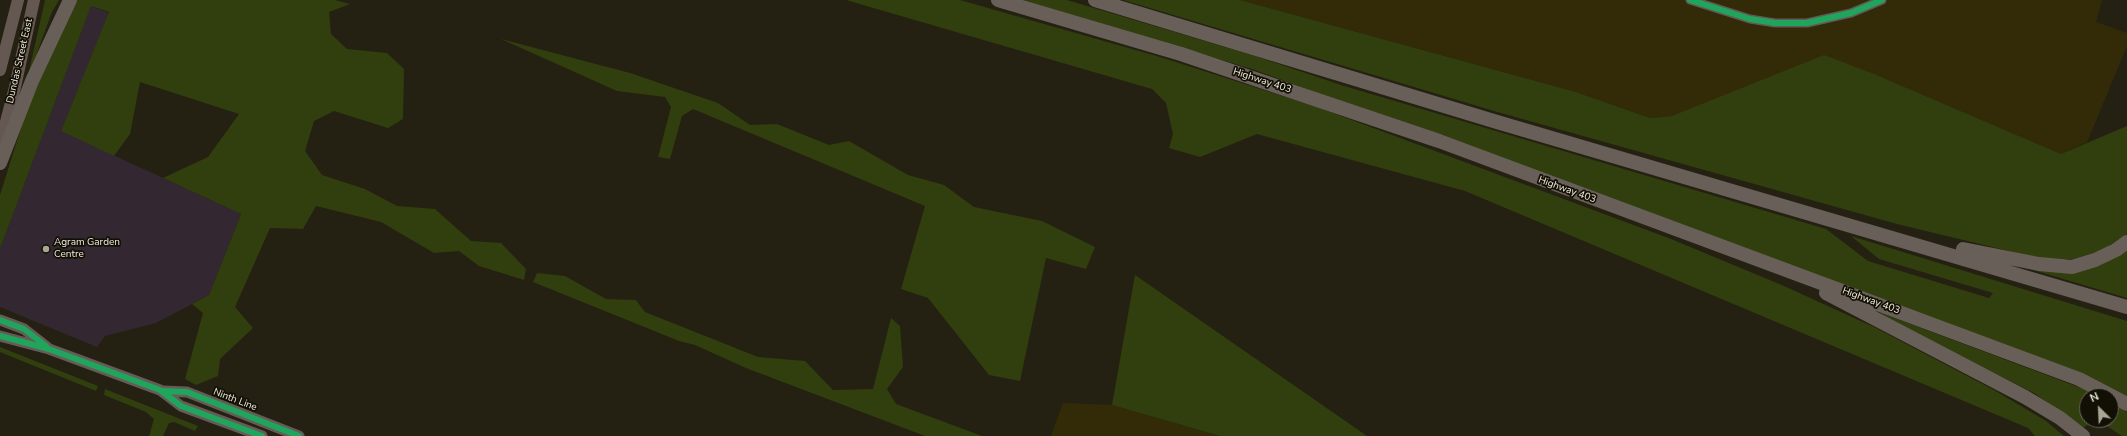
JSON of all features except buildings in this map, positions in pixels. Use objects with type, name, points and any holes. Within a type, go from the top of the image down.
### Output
[{"type":"highway","points":[[0,163],[32,81],[70,0]]},
{"type":"highway","name":"Highway 403","points":[[998,0],[1181,54],[1439,141],[1785,271],[1868,300],[2079,379],[2127,404]]},
{"type":"highway","points":[[1094,0],[1497,122],[2127,307]]},
{"type":"highway","points":[[1865,230],[1891,230],[1975,252],[2039,264],[2072,267],[2095,260],[2116,250],[2127,242]]},
{"type":"highway","points":[[1785,271],[2025,397],[2060,418],[2083,436]]},
{"type":"main road","name":"Dundas Street East","points":[[0,70],[18,0]]},
{"type":"main road","name":"Dundas Street East","points":[[0,145],[15,87],[34,0]]},
{"type":"main road","name":"Ninth Line","points":[[0,320],[24,329],[49,349]]},
{"type":"main road","name":"Ninth Line","points":[[0,336],[49,349],[163,391],[188,392],[299,436]]},
{"type":"main road","name":"Ninth Line","points":[[163,391],[181,406],[262,436]]},
{"type":"street","points":[[1690,0],[1750,19],[1775,23],[1807,23],[1851,13],[1882,0]]},
{"type":"shaded area","points":[[1240,0],[2102,0],[2096,22],[2127,33],[2127,46],[2087,142],[2061,154],[1879,76],[1672,116],[1650,118],[1576,92]]},
{"type":"shaded area","points":[[91,6],[109,13],[61,131],[241,214],[209,295],[156,323],[105,336],[97,347],[0,307],[0,249]]},
{"type":"shaded area","points":[[1063,403],[1112,405],[1220,436],[1051,436]]},
{"type":"green space","points":[[45,0],[59,0],[52,12],[27,80]]},
{"type":"green space","points":[[70,0],[335,0],[350,4],[329,12],[331,34],[347,49],[387,53],[404,69],[403,119],[388,128],[334,111],[314,121],[305,151],[322,175],[365,189],[397,206],[435,209],[471,241],[501,243],[526,269],[524,280],[479,266],[459,251],[434,253],[381,222],[316,206],[303,229],[270,228],[235,307],[253,328],[220,359],[218,376],[196,385],[185,379],[203,313],[192,304],[209,295],[241,214],[163,178],[208,157],[239,114],[140,82],[130,134],[114,156],[61,131],[109,12],[91,6],[0,249],[0,195],[43,58]]},
{"type":"green space","points":[[846,0],[960,0],[1160,57],[1317,107],[1671,239],[1784,286],[1876,328],[1994,390],[2046,421],[2064,436],[2035,436],[2028,428],[1465,191],[1257,134],[1200,157],[1169,148],[1173,134],[1166,103],[1152,89]]},
{"type":"green space","points":[[1021,0],[1067,0],[1255,56],[1341,85],[1826,229],[1868,261],[1989,298],[1993,293],[1879,259],[1851,236],[2127,321],[2127,396],[2119,392],[2119,388],[2111,388],[2078,372],[1252,69]]},
{"type":"green space","points":[[1123,0],[1240,0],[1576,92],[1650,118],[1672,116],[1824,55],[1879,76],[2061,154],[2127,126],[2127,234],[2101,251],[2074,259],[2042,259],[1897,224],[1501,113]]},
{"type":"green space","points":[[501,39],[630,73],[718,103],[750,125],[777,124],[829,145],[849,141],[908,175],[944,185],[974,207],[1042,221],[1095,247],[1086,269],[1046,258],[1020,381],[989,375],[928,298],[901,289],[925,206],[693,109],[682,116],[670,159],[658,157],[671,107],[665,97],[617,91]]},
{"type":"green space","points":[[2127,249],[2127,298],[2020,266],[2050,270]]},
{"type":"green space","points":[[537,273],[565,276],[606,299],[636,300],[645,312],[758,357],[805,361],[833,390],[873,389],[891,318],[900,326],[903,367],[887,389],[896,404],[982,436],[925,436],[746,368],[695,345],[679,341],[533,282]]},
{"type":"green space","points":[[1135,275],[1367,436],[1220,436],[1112,405]]},
{"type":"green space","points":[[1881,313],[2081,388],[2079,388],[2079,425],[2034,393],[1880,316]]},
{"type":"green space","points":[[0,347],[98,386],[96,391],[0,352]]},
{"type":"green space","points":[[105,389],[198,426],[195,431],[174,422],[169,423],[163,436],[149,436],[154,419],[146,412],[104,395]]},
{"type":"green space","points":[[2119,408],[2127,412],[2127,436],[2122,436],[2110,428],[2119,428]]},
{"type":"cycle path","points":[[1690,0],[1750,19],[1775,23],[1807,23],[1851,13],[1882,0]]},
{"type":"cycle path","points":[[0,320],[24,329],[46,346]]},
{"type":"cycle path","points":[[0,336],[49,349],[160,390],[181,406],[262,436]]},
{"type":"cycle path","points":[[163,391],[187,392],[299,436]]},
{"type":"place","name":"Agram Garden Centre","points":[[46,249]]}]
